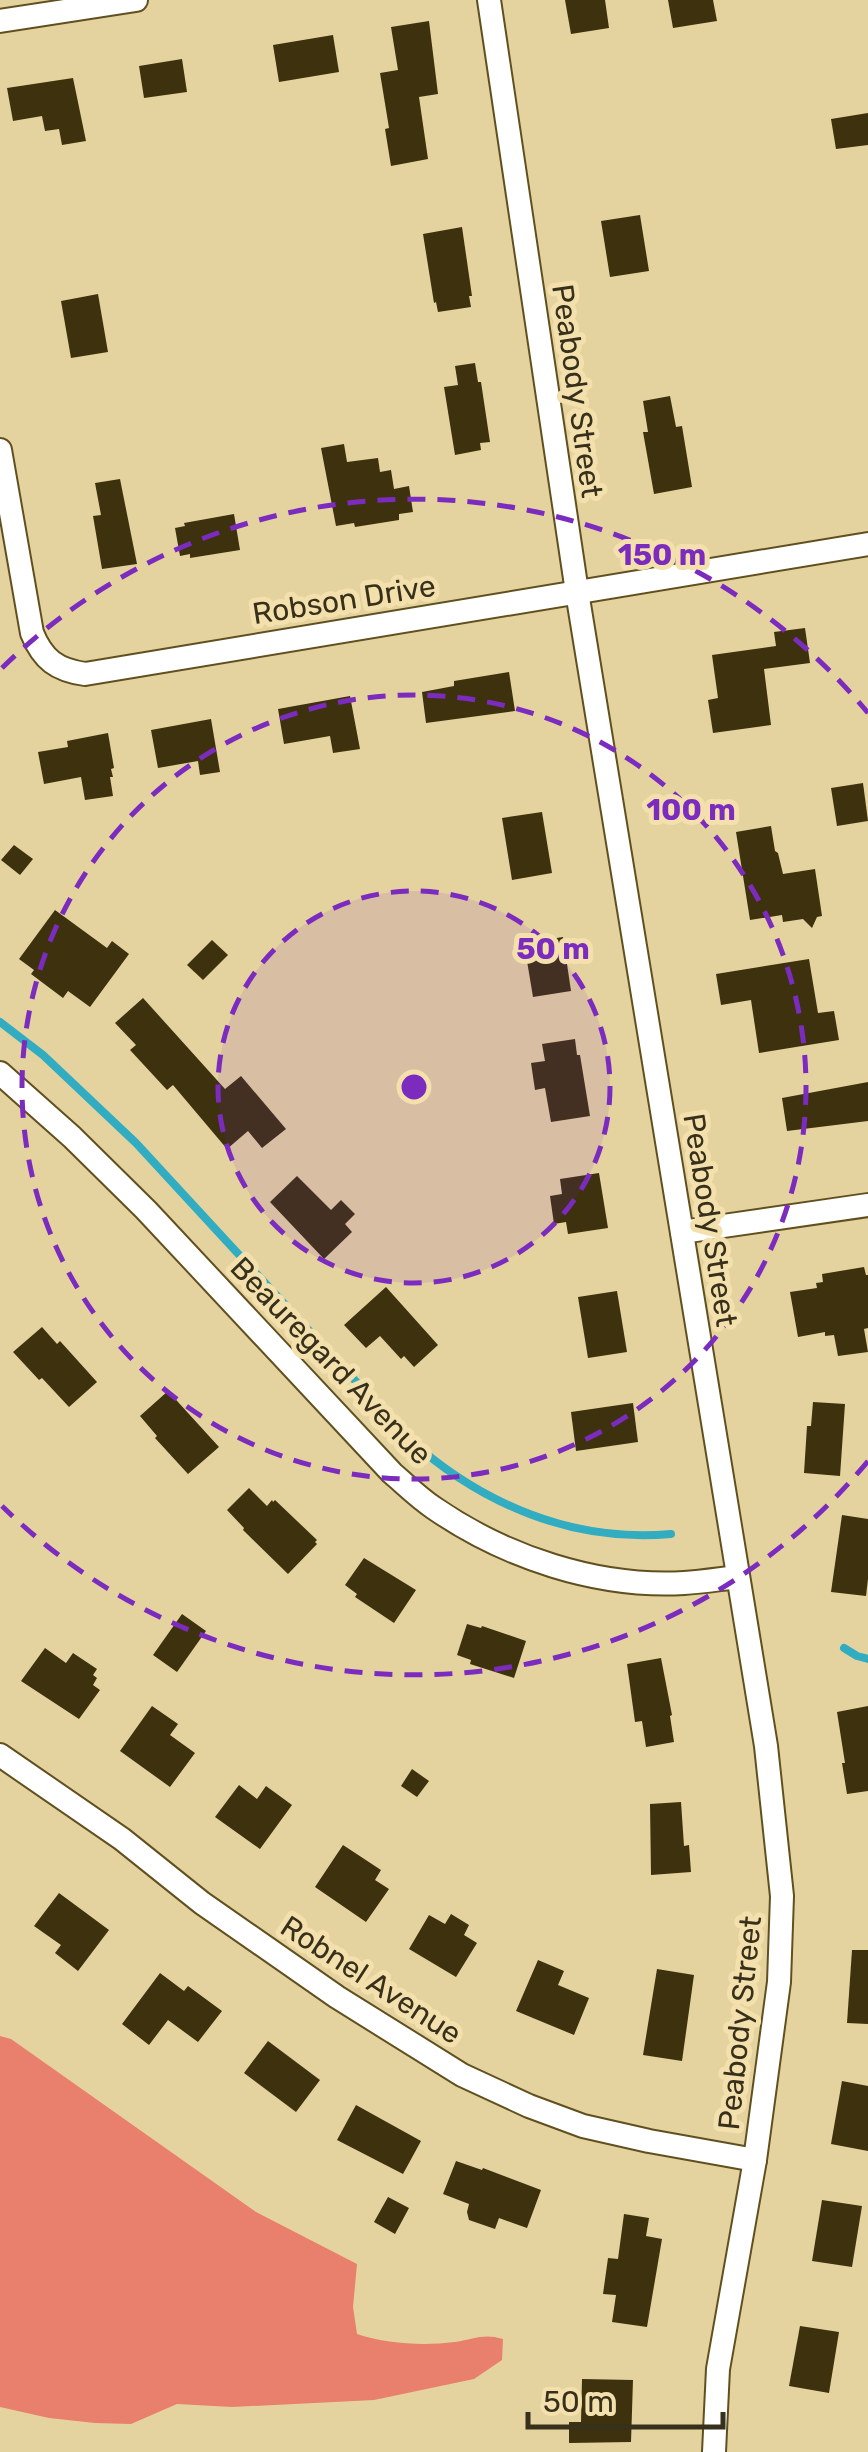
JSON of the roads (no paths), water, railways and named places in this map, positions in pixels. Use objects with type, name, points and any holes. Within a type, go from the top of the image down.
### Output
[{"type":"street","points":[[0,22],[136,0]]},
{"type":"street","name":"Peabody Street","points":[[489,0],[577,592],[766,1746],[782,1896],[779,1982],[756,2160],[718,2370],[714,2452]]},
{"type":"street","name":"Robson Drive","points":[[0,450],[32,633],[49,660],[67,672],[85,674],[868,544]]},
{"type":"street","name":"Beauregard Avenue","points":[[0,1073],[146,1210],[392,1474],[432,1507],[477,1535],[572,1570],[654,1583],[738,1577]]},
{"type":"street","points":[[682,1232],[868,1205]]},
{"type":"street","name":"Robnel Avenue","points":[[0,1755],[122,1839],[202,1903],[324,1988],[462,2075],[583,2126],[756,2160]]},
{"type":"waterway","points":[[0,1022],[43,1055],[136,1143],[409,1439],[437,1462],[498,1500],[564,1525],[599,1532],[671,1534]]},
{"type":"waterway","points":[[844,1648],[868,1659]]}]
